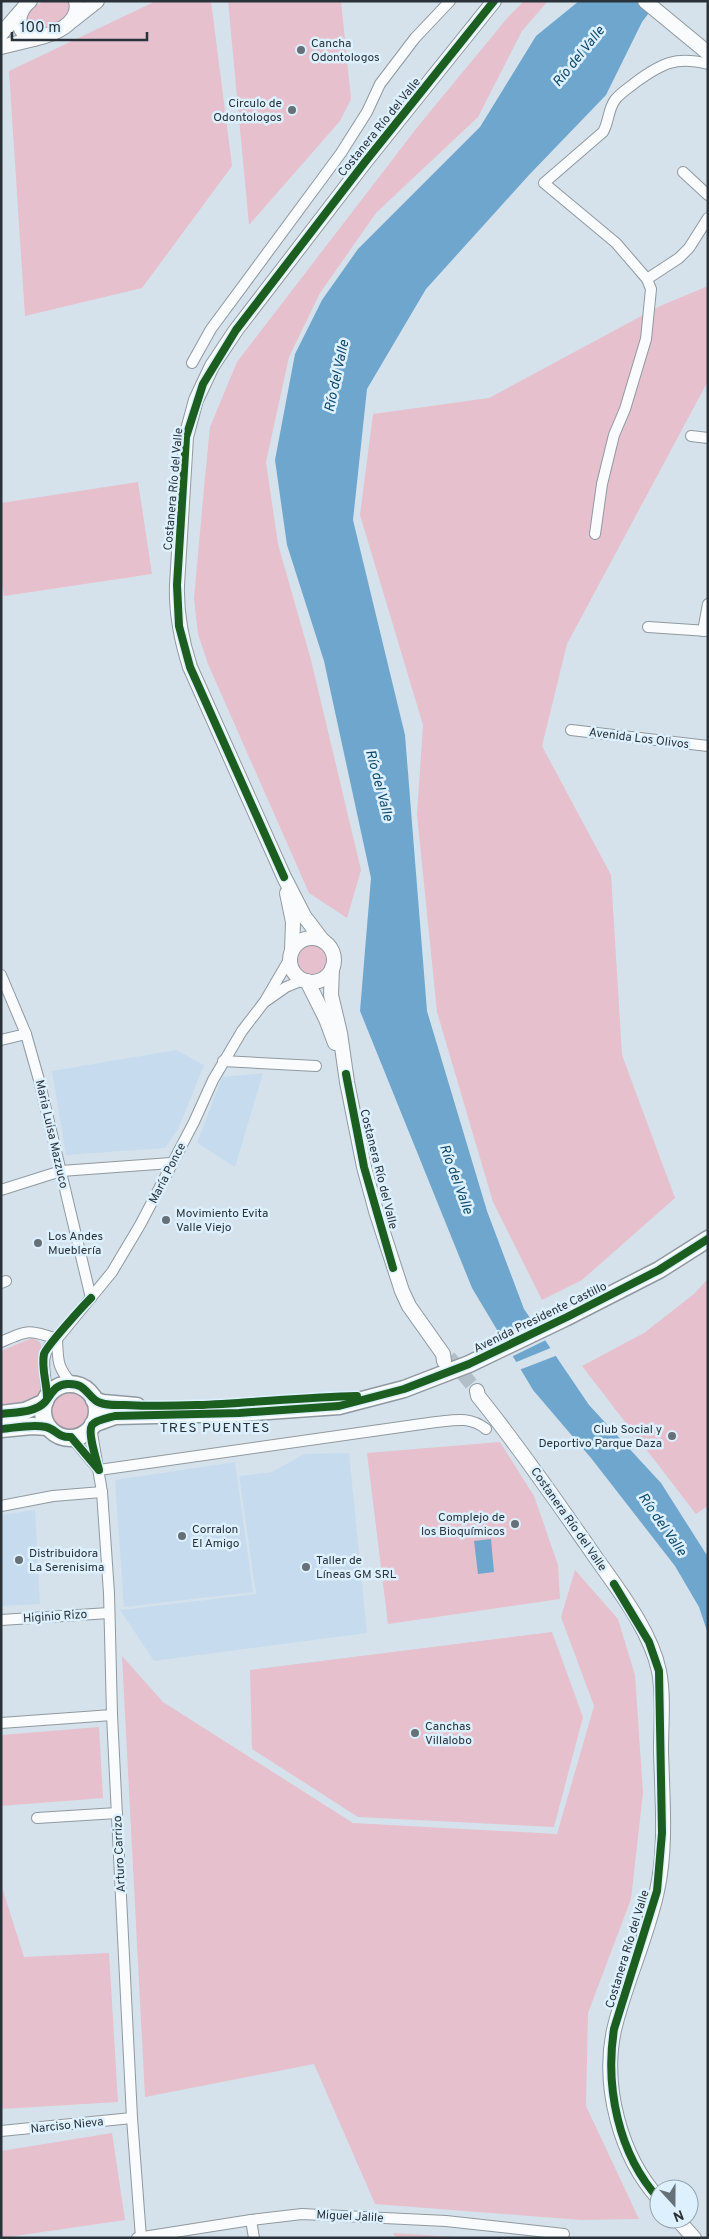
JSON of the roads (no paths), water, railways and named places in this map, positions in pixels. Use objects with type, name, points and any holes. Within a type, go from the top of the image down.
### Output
[{"type":"main road","points":[[72,20],[77,12],[76,1]]},
{"type":"main road","points":[[1,47],[48,34],[72,20],[97,1]]},
{"type":"main road","name":"Costanera Río del Valle","points":[[323,941],[309,924],[284,877],[190,667],[182,641],[176,608],[186,437],[203,384],[236,330],[365,162],[494,1]]},
{"type":"main road","points":[[645,1],[708,53]]},
{"type":"main road","points":[[25,5],[19,22],[22,30],[28,37],[34,39]]},
{"type":"main road","points":[[1,34],[25,5]]},
{"type":"main road","name":"Costanera Río del Valle","points":[[284,877],[293,922],[291,955]]},
{"type":"main road","points":[[313,938],[323,941],[330,947],[333,954],[332,968],[322,979],[305,980],[294,973],[291,955],[300,941],[313,938]]},
{"type":"main road","name":"Costanera Río del Valle","points":[[332,968],[331,995],[340,1033],[364,1167],[393,1268],[409,1306],[445,1357]]},
{"type":"main road","name":"Costanera Río del Valle","points":[[305,980],[326,1018],[346,1074]]},
{"type":"main road","name":"Avenida Presidente Castillo","points":[[92,1426],[115,1416],[238,1413],[339,1406],[422,1383],[469,1364],[567,1317],[659,1270],[708,1239]]},
{"type":"main road","points":[[1,1414],[25,1411],[46,1399],[58,1386],[72,1384],[88,1391],[94,1400],[96,1415],[92,1426],[81,1435],[72,1437],[61,1436],[48,1427],[32,1426],[1,1429]]},
{"type":"main road","name":"Costanera Río del Valle","points":[[476,1394],[531,1465],[614,1584],[649,1642],[659,1671],[662,1833],[660,1873],[652,1910],[614,2029],[611,2063],[614,2101],[624,2137],[636,2168],[649,2188]]},
{"type":"main road","name":"Avenida Presidente Castillo","points":[[94,1400],[108,1404],[158,1406],[374,1396]]},
{"type":"main road","points":[[46,1399],[43,1412],[48,1427]]},
{"type":"street","points":[[192,363],[211,329],[341,153],[367,112],[380,84],[415,38],[450,1]]},
{"type":"street","points":[[594,534],[602,484],[614,435],[625,409],[646,339],[650,289],[647,278],[616,243],[544,183],[603,132],[607,126],[614,101],[651,71],[668,62],[682,60],[694,60],[708,64]]},
{"type":"street","points":[[683,172],[708,195]]},
{"type":"street","points":[[647,278],[679,258],[689,248],[708,218]]},
{"type":"street","points":[[691,436],[708,438]]},
{"type":"street","points":[[648,627],[705,631],[708,604]]},
{"type":"street","name":"Avenida Los Olivos","points":[[570,730],[708,746]]},
{"type":"street","name":"María Ponce","points":[[46,1399],[44,1355],[48,1345],[57,1339],[112,1272],[140,1225],[223,1061],[242,1031],[265,1001],[291,955]]},
{"type":"street","name":"Maria Luisa Mazzuco","points":[[1,975],[26,1034],[40,1080],[90,1298]]},
{"type":"street","name":"María Ponce","points":[[265,1001],[286,987],[305,980]]},
{"type":"street","points":[[1,1040],[26,1034]]},
{"type":"street","points":[[223,1061],[316,1066]]},
{"type":"street","points":[[1,1190],[61,1171],[171,1163]]},
{"type":"street","points":[[1,1342],[25,1331],[33,1331],[57,1339],[57,1360],[61,1372],[72,1384]]},
{"type":"street","points":[[72,1437],[99,1470],[436,1422],[465,1419],[477,1422],[486,1429]]},
{"type":"street","name":"Arturo Carrizo","points":[[92,1426],[92,1441],[102,1492],[132,2118],[140,2238]]},
{"type":"street","points":[[1,1506],[53,1496],[102,1492]]},
{"type":"street","name":"Higinio Rizo","points":[[1,1620],[109,1613]]},
{"type":"street","points":[[1,1723],[112,1715]]},
{"type":"street","points":[[37,1818],[117,1813]]},
{"type":"street","name":"Narciso Nieva","points":[[1,2131],[132,2118]]},
{"type":"street","name":"Miguel Jalile","points":[[140,2238],[251,2220],[302,2214],[446,2221],[564,2234]]},
{"type":"street","points":[[251,2220],[254,2238]]},
{"type":"water","name":"Río del Valle","points":[[579,1],[658,1],[642,22],[606,95],[529,175],[426,289],[367,389],[353,520],[405,735],[427,1011],[487,1211],[524,1309],[589,1405],[661,1483],[708,1557],[708,1634],[699,1607],[675,1566],[591,1458],[533,1390],[472,1288],[360,1011],[371,878],[324,661],[287,545],[275,460],[295,354],[322,300],[358,249],[480,127],[536,36]]},
{"type":"water","points":[[491,1539],[494,1572],[478,1574],[474,1541]]},
{"type":"tunnel","points":[[449,1357],[477,1391]]},
{"type":"place","name":"Cancha Odontologos","points":[[301,50]]},
{"type":"place","name":"Circulo de Odontologos","points":[[292,110]]},
{"type":"place","name":"Movimiento Evita Valle Viejo","points":[[166,1220]]},
{"type":"place","name":"Los Andes Mueblería","points":[[38,1243]]},
{"type":"place","name":"Club Social y Deportivo Parque Daza","points":[[672,1436]]},
{"type":"place","name":"Complejo de los Bioquímicos","points":[[515,1524]]},
{"type":"place","name":"Corralon El Amigo","points":[[182,1536]]},
{"type":"place","name":"Distribuidora La Serenisima","points":[[19,1560]]},
{"type":"place","name":"Taller de Líneas GM SRL","points":[[306,1567]]},
{"type":"place","name":"Canchas Villalobo","points":[[415,1733]]},
{"type":"district","name":"TRES PUENTES","points":[[215,1427]]}]
